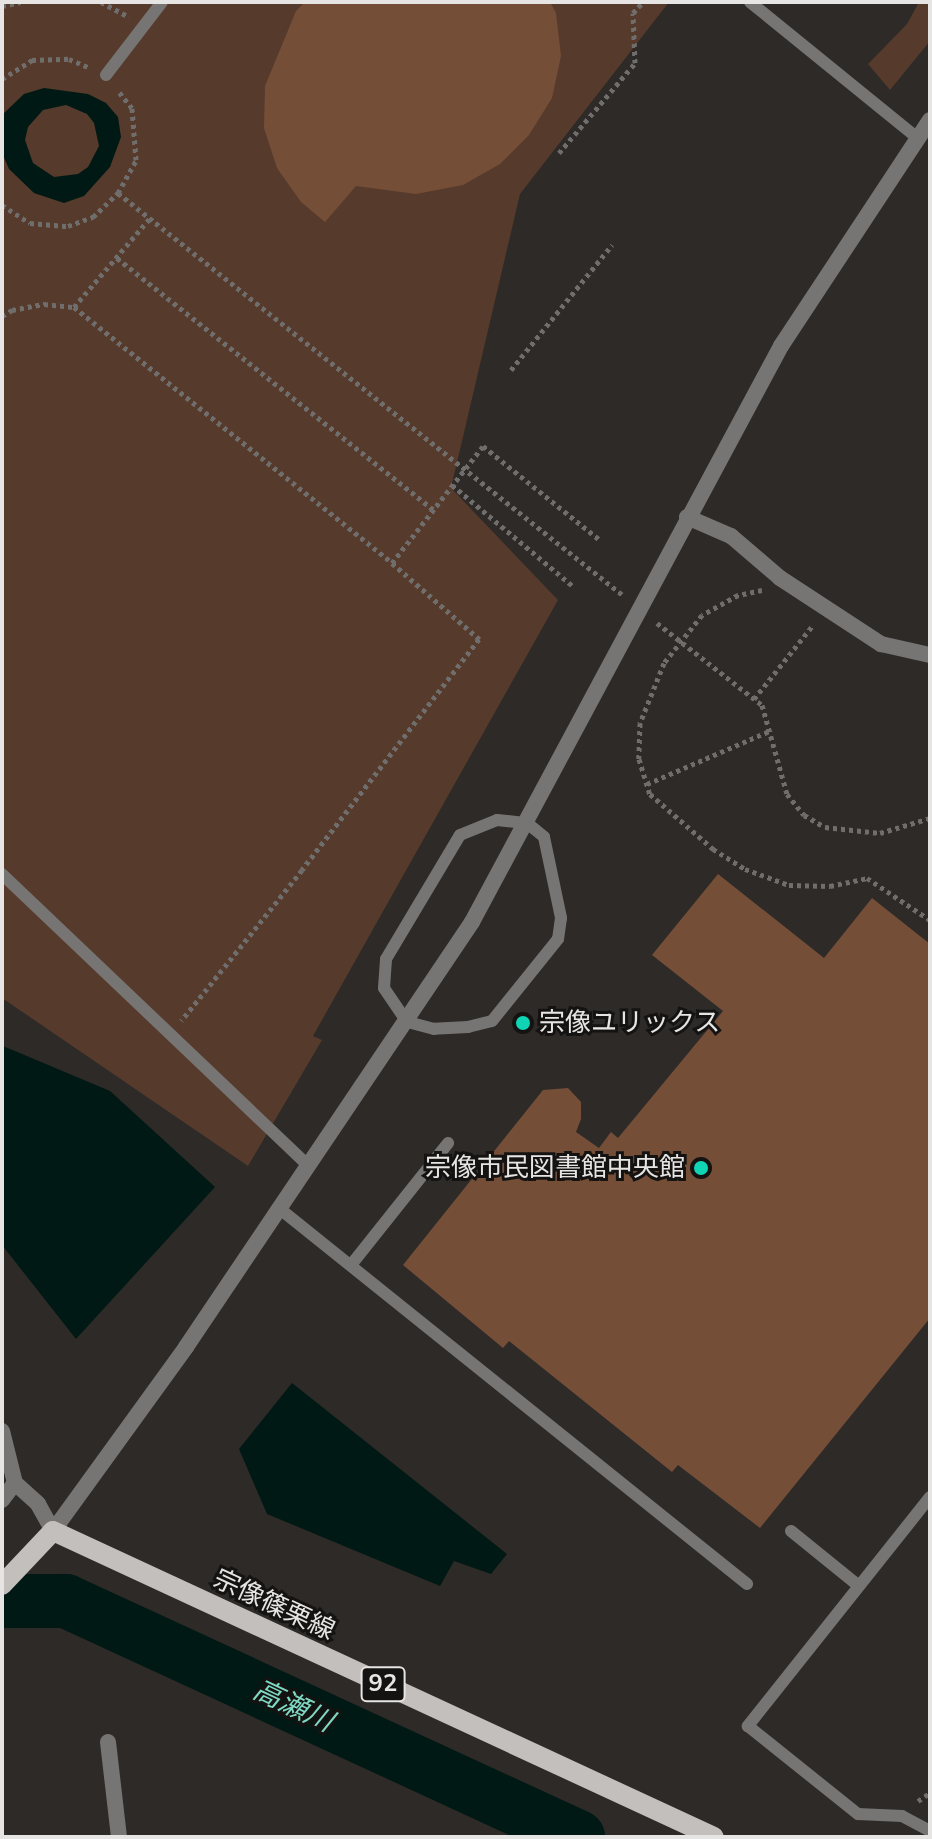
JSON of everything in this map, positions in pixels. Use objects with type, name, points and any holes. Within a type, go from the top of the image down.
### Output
[{"type":"main road","points":[[2,1585],[53,1531]]},
{"type":"main road","name":"宗像篠栗線","points":[[53,1531],[714,1837]]},
{"type":"street","points":[[2,1431],[15,1483],[38,1504],[53,1531],[280,1209],[472,922],[781,346],[930,120]]},
{"type":"street","points":[[687,517],[731,536],[789,584],[881,644],[930,655]]},
{"type":"street","points":[[2,1500],[15,1483]]},
{"type":"street","points":[[108,1742],[119,1837]]},
{"type":"lane","points":[[106,75],[162,2]]},
{"type":"lane","points":[[750,2],[916,137]]},
{"type":"lane","points":[[497,820],[527,823],[544,837],[561,918],[558,939],[492,1021],[468,1027],[434,1029],[407,1022],[384,988],[386,959],[460,835],[497,820]]},
{"type":"lane","points":[[2,874],[309,1166]]},
{"type":"lane","points":[[351,1265],[448,1143]]},
{"type":"lane","points":[[280,1209],[747,1584]]},
{"type":"lane","points":[[930,1497],[748,1726],[858,1814],[902,1816],[930,1831]]},
{"type":"lane","points":[[791,1531],[859,1586]]},
{"type":"path","points":[[2,6],[21,2]]},
{"type":"path","points":[[101,2],[144,25]]},
{"type":"path","points":[[559,153],[635,63],[633,13],[643,2]]},
{"type":"path","points":[[2,79],[32,60],[69,59],[106,75],[132,108],[136,160],[118,193],[93,217],[68,226],[30,223],[2,205]]},
{"type":"path","points":[[118,193],[627,599]]},
{"type":"path","points":[[74,307],[150,218]]},
{"type":"path","points":[[511,370],[612,245]]},
{"type":"path","points":[[117,258],[433,509]]},
{"type":"path","points":[[2,316],[12,310],[44,304],[74,307],[392,563],[479,639],[170,1034]]},
{"type":"path","points":[[392,563],[483,446],[600,540]]},
{"type":"path","points":[[452,485],[573,586]]},
{"type":"path","points":[[789,584],[738,595],[702,615],[664,663],[640,723],[639,759],[650,794],[713,849],[745,869],[789,885],[830,886],[867,878],[930,920]]},
{"type":"path","points":[[754,699],[826,608]]},
{"type":"path","points":[[651,618],[762,705],[772,730],[787,794],[804,815],[825,827],[880,833],[930,818]]},
{"type":"path","points":[[647,784],[772,730]]},
{"type":"shaded area","points":[[2,2],[669,2],[520,194],[451,488],[558,600],[313,1036],[322,1040],[248,1166],[2,998]]},
{"type":"shaded area","points":[[919,2],[930,2],[930,41],[890,90],[868,64],[907,24]]},
{"type":"water","points":[[44,88],[88,94],[106,103],[118,117],[121,137],[110,167],[84,196],[64,203],[34,193],[9,169],[2,153],[2,115],[24,94]],"holes":[[[66,105],[87,114],[94,123],[99,146],[88,167],[78,174],[54,177],[33,163],[25,140],[28,127],[43,110]]]},
{"type":"water","points":[[3,1046],[110,1091],[215,1187],[76,1339],[2,1245]]},
{"type":"water","points":[[292,1383],[507,1554],[491,1574],[454,1561],[440,1586],[267,1514],[239,1449]]},
{"type":"building","points":[[305,2],[550,2],[556,13],[561,56],[552,98],[529,135],[500,164],[463,185],[416,194],[356,186],[325,222],[301,202],[277,168],[264,128],[265,86],[296,11]]},
{"type":"building","points":[[718,874],[824,958],[872,898],[930,944],[930,1318],[760,1528],[678,1465],[672,1472],[509,1341],[503,1348],[403,1265],[543,1090],[568,1088],[581,1102],[581,1119],[576,1132],[599,1148],[611,1132],[618,1138],[723,1011],[652,955]]},
{"type":"waterway","name":"高瀬川","points":[[2,1601],[66,1601],[578,1837]]},
{"type":"place","name":"宗像ユリックス","points":[[523,1023]]},
{"type":"place","name":"宗像市民図書館中央館","points":[[701,1168]]}]
